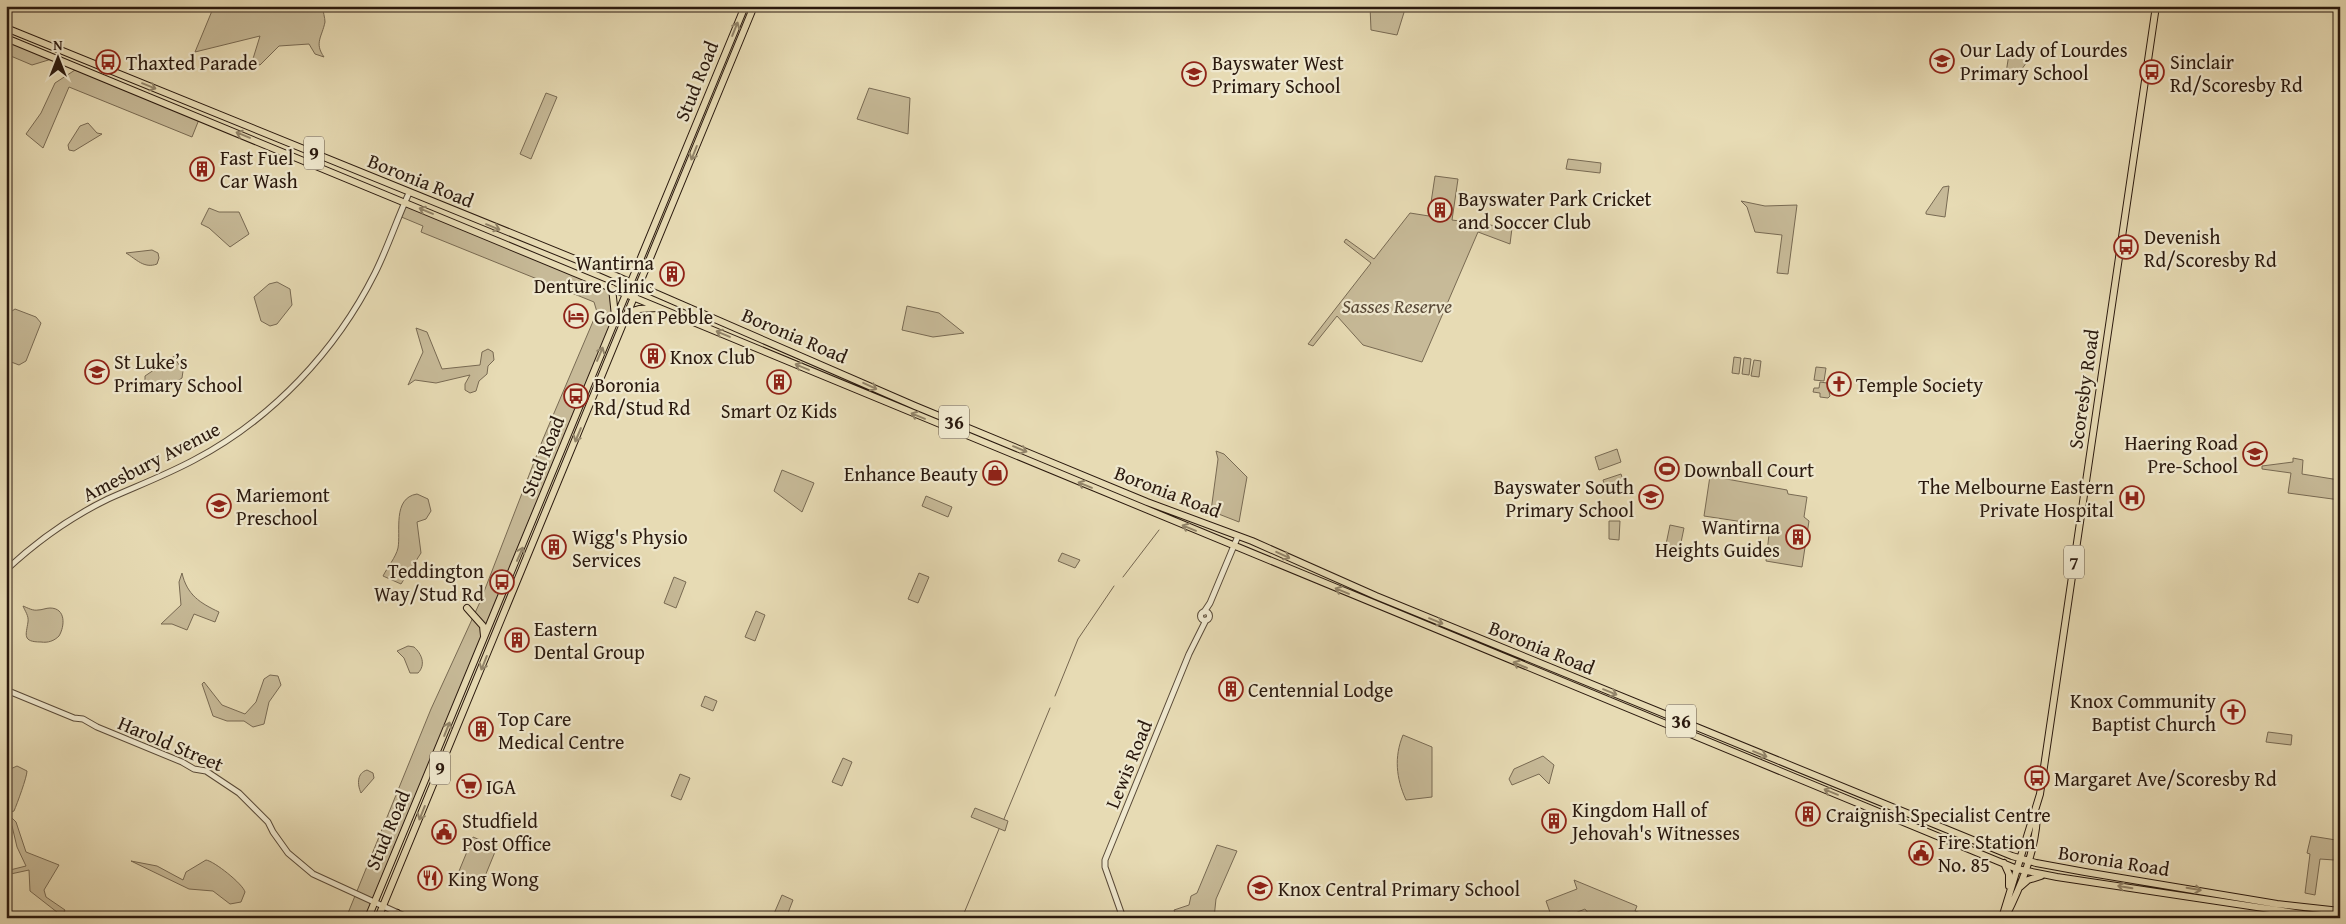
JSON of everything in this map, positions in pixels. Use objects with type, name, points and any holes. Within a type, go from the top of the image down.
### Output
[{"type":"main road","name":"Stud Road","points":[[368,918],[744,6]]},
{"type":"main road","name":"Stud Road","points":[[378,918],[636,298],[754,6]]},
{"type":"main road","name":"Scoresby Road","points":[[2004,918],[2026,871],[2036,834],[2037,806],[2156,6]]},
{"type":"main road","name":"Boronia Road","points":[[6,28],[640,286],[915,406],[1148,502],[1238,536],[1367,592],[1989,847],[2029,862],[2277,904],[2340,911]]},
{"type":"main road","name":"Boronia Road","points":[[6,38],[2017,869],[2045,875],[2328,918]]},
{"type":"main road","points":[[612,288],[616,317]]},
{"type":"main road","points":[[629,312],[639,309],[661,308]]},
{"type":"main road","points":[[467,608],[483,626],[484,640]]},
{"type":"main road","points":[[1800,780],[1803,772]]},
{"type":"main road","name":"Scoresby Road","points":[[2004,918],[2008,892],[2021,859],[2037,806]]},
{"type":"main road","points":[[1989,847],[2010,846],[2027,841]]},
{"type":"main road","points":[[2004,863],[2009,876],[2008,892]]},
{"type":"main road","points":[[2018,890],[2028,880],[2045,875]]},
{"type":"main road","points":[[387,918],[397,913]]},
{"type":"street","name":"Amesbury Avenue","points":[[6,570],[46,536],[75,517],[107,500],[195,460],[244,429],[276,402],[317,361],[351,315],[376,271],[409,193]]},
{"type":"street","name":"Lewis Road","points":[[1124,918],[1105,869],[1105,860],[1238,536]]},
{"type":"street","name":"Harold Street","points":[[6,690],[74,718],[83,719],[97,728],[176,759],[194,769],[206,771],[219,778],[239,793],[268,822],[283,847],[302,867],[327,882],[409,918]]},
{"type":"green space","points":[[214,6],[322,6],[325,22],[319,44],[324,57],[315,54],[309,44],[279,46],[260,65],[252,62],[260,36],[195,52]]},
{"type":"green space","points":[[1370,6],[1406,6],[1397,35],[1371,30]]},
{"type":"green space","points":[[6,38],[55,58],[32,65],[6,54]]},
{"type":"green space","points":[[2009,54],[2030,58],[2012,82],[2005,79]]},
{"type":"green space","points":[[75,70],[87,71],[200,117],[192,137],[69,87],[43,148],[26,134],[41,113],[55,83]]},
{"type":"green space","points":[[869,88],[910,98],[908,134],[857,119]]},
{"type":"green space","points":[[546,93],[557,97],[531,159],[520,154]]},
{"type":"green space","points":[[88,123],[97,133],[102,134],[74,151],[69,150],[68,145],[80,126]]},
{"type":"green space","points":[[1568,159],[1601,163],[1600,173],[1566,169]]},
{"type":"green space","name":"Sasses Reserve","points":[[1435,176],[1458,179],[1452,220],[1512,228],[1510,244],[1478,232],[1422,362],[1363,345],[1337,316],[1313,346],[1308,344],[1371,263],[1344,242],[1346,239],[1374,259],[1410,213],[1429,216]]},
{"type":"green space","points":[[1949,186],[1945,217],[1926,214],[1943,187]]},
{"type":"green space","points":[[1741,201],[1765,206],[1797,205],[1788,274],[1777,273],[1782,235],[1755,232],[1747,207]]},
{"type":"green space","points":[[405,202],[612,288],[616,317],[368,918],[346,918],[431,709],[480,602],[543,439],[597,312],[594,302],[421,232],[423,226],[399,216]]},
{"type":"green space","points":[[209,208],[219,212],[239,212],[249,234],[230,247],[209,228],[201,224]]},
{"type":"green space","points":[[152,250],[158,253],[159,258],[157,264],[152,265],[140,263],[126,253]]},
{"type":"green space","points":[[277,282],[290,289],[292,305],[277,324],[270,326],[261,321],[254,297],[269,284]]},
{"type":"green space","points":[[907,306],[939,313],[964,333],[933,337],[902,330]]},
{"type":"green space","points":[[15,309],[36,317],[41,323],[26,361],[19,365],[6,360],[6,315]]},
{"type":"green space","points":[[416,328],[427,332],[442,369],[480,365],[482,352],[488,349],[493,352],[494,360],[488,366],[487,374],[479,381],[476,391],[470,393],[465,390],[465,384],[470,375],[436,383],[415,380],[408,385],[423,352]]},
{"type":"green space","points":[[176,355],[178,358],[176,360],[183,371],[182,378],[160,393],[153,393],[145,381],[145,376]]},
{"type":"green space","points":[[1734,357],[1741,358],[1739,374],[1732,373]]},
{"type":"green space","points":[[1744,358],[1751,359],[1749,375],[1742,374]]},
{"type":"green space","points":[[1754,360],[1761,361],[1759,377],[1751,376]]},
{"type":"green space","points":[[1816,367],[1826,368],[1824,381],[1814,380]]},
{"type":"green space","points":[[1820,382],[1827,383],[1830,396],[1828,398],[1820,397],[1820,393],[1813,392],[1814,388],[1819,388]]},
{"type":"green space","points":[[1617,449],[1621,462],[1599,470],[1595,457]]},
{"type":"green space","points":[[1216,451],[1224,454],[1247,477],[1239,522],[1211,511],[1218,459]]},
{"type":"green space","points":[[2293,458],[2303,460],[2302,474],[2339,480],[2337,491],[2340,492],[2340,500],[2288,493],[2291,473],[2262,469],[2262,466],[2293,462]]},
{"type":"green space","points":[[782,470],[814,483],[802,512],[774,491]]},
{"type":"green space","points":[[1621,474],[1624,483],[1606,490],[1603,480]]},
{"type":"green space","points":[[1710,476],[1787,490],[1788,494],[1807,497],[1804,517],[1809,521],[1802,567],[1766,561],[1770,526],[1704,516]]},
{"type":"green space","points":[[417,494],[428,499],[431,511],[426,519],[417,522],[421,553],[401,584],[383,576],[398,548],[401,509],[409,497]]},
{"type":"green space","points":[[926,496],[952,507],[948,517],[922,506]]},
{"type":"green space","points":[[1609,521],[1620,521],[1619,540],[1609,539]]},
{"type":"green space","points":[[1670,525],[1684,528],[1678,557],[1664,554]]},
{"type":"green space","points":[[1062,553],[1080,560],[1075,568],[1058,561]]},
{"type":"green space","points":[[182,573],[191,593],[206,605],[219,612],[215,622],[194,614],[187,630],[172,624],[161,624],[181,605],[179,582]]},
{"type":"green space","points":[[919,573],[929,577],[918,603],[908,599]]},
{"type":"green space","points":[[674,577],[686,582],[676,608],[664,603]]},
{"type":"green space","points":[[23,606],[34,610],[50,608],[59,611],[63,618],[63,623],[59,636],[46,642],[35,642],[28,639],[26,634],[28,618]]},
{"type":"green space","points":[[756,611],[765,615],[755,641],[745,637]]},
{"type":"green space","points":[[408,646],[414,647],[421,656],[422,667],[418,673],[410,673],[404,658],[397,651]]},
{"type":"green space","points":[[270,675],[278,676],[281,685],[269,702],[264,724],[253,727],[244,721],[227,721],[213,716],[202,684],[204,682],[222,705],[245,714],[256,702],[264,679]]},
{"type":"green space","points":[[705,696],[717,701],[713,711],[701,706]]},
{"type":"green space","points":[[2268,732],[2292,735],[2291,745],[2266,742]]},
{"type":"green space","points":[[1403,735],[1432,747],[1432,797],[1406,800],[1397,768],[1398,751]]},
{"type":"green space","points":[[1543,756],[1554,765],[1549,784],[1539,774],[1512,785],[1509,779],[1514,769]]},
{"type":"green space","points":[[843,758],[852,762],[842,786],[832,782]]},
{"type":"green space","points":[[17,766],[27,771],[27,774],[14,811],[6,814],[6,771]]},
{"type":"green space","points":[[367,770],[373,773],[374,778],[361,793],[359,779],[361,774]]},
{"type":"green space","points":[[680,774],[690,778],[681,800],[671,796]]},
{"type":"green space","points":[[975,808],[1008,821],[1005,831],[971,817]]},
{"type":"green space","points":[[11,817],[16,822],[26,852],[59,865],[44,890],[46,897],[65,910],[62,916],[30,891],[29,870],[6,875],[6,871],[26,866],[17,847],[12,826],[8,820]]},
{"type":"green space","points":[[2311,836],[2336,840],[2334,860],[2320,859],[2315,895],[2305,893],[2310,854],[2307,853]]},
{"type":"green space","points":[[473,837],[497,847],[481,886],[457,876]]},
{"type":"green space","points":[[1217,845],[1237,851],[1216,899],[1214,918],[1177,918],[1174,910],[1189,905],[1191,896],[1197,893]]},
{"type":"green space","points":[[206,860],[221,868],[243,888],[245,892],[241,902],[230,904],[213,891],[189,889],[131,861],[157,866],[183,880],[186,872]]},
{"type":"green space","points":[[1574,880],[1637,906],[1635,911],[1653,918],[1592,918],[1585,909],[1563,918],[1552,918],[1546,901],[1577,889]]},
{"type":"green space","points":[[782,895],[793,900],[786,918],[773,916]]},
{"type":"waterway","points":[[1123,577],[1159,530]]},
{"type":"waterway","points":[[1055,696],[1078,639],[1114,586]]},
{"type":"waterway","points":[[1004,819],[1050,708]]},
{"type":"waterway","points":[[962,918],[999,829]]},
{"type":"place","name":"Our Lady of Lourdes Primary School","points":[[1942,61]]},
{"type":"place","name":"Thaxted Parade","points":[[108,62]]},
{"type":"place","name":"Sinclair Rd/Scoresby Rd","points":[[2152,72]]},
{"type":"place","name":"Bayswater West Primary School","points":[[1194,74]]},
{"type":"place","name":"Fast Fuel Car Wash","points":[[202,169]]},
{"type":"place","name":"Bayswater Park Cricket and Soccer Club","points":[[1440,210]]},
{"type":"place","name":"Devenish Rd/Scoresby Rd","points":[[2126,247]]},
{"type":"place","name":"Wantirna Denture Clinic","points":[[672,274]]},
{"type":"place","name":"Golden Pebble","points":[[576,316]]},
{"type":"place","name":"Knox Club","points":[[653,356]]},
{"type":"place","name":"St Luke’s Primary School","points":[[97,372]]},
{"type":"place","name":"Smart Oz Kids","points":[[779,382]]},
{"type":"place","name":"Temple Society","points":[[1839,384]]},
{"type":"place","name":"Boronia Rd/Stud Rd","points":[[576,396]]},
{"type":"place","name":"Haering Road Pre-School","points":[[2255,454]]},
{"type":"place","name":"Downball Court","points":[[1667,469]]},
{"type":"place","name":"Enhance Beauty","points":[[995,473]]},
{"type":"place","name":"Bayswater South Primary School","points":[[1651,497]]},
{"type":"place","name":"The Melbourne Eastern Private Hospital","points":[[2132,498]]},
{"type":"place","name":"Mariemont Preschool","points":[[219,506]]},
{"type":"place","name":"Wantirna Heights Guides","points":[[1798,537]]},
{"type":"place","name":"Wigg's Physio Services","points":[[554,547]]},
{"type":"place","name":"Teddington Way/Stud Rd","points":[[502,582]]},
{"type":"place","name":"Eastern Dental Group","points":[[517,640]]},
{"type":"place","name":"Centennial Lodge","points":[[1231,689]]},
{"type":"place","name":"Knox Community Baptist Church","points":[[2233,712]]},
{"type":"place","name":"Top Care Medical Centre","points":[[481,729]]},
{"type":"place","name":"Margaret Ave/Scoresby Rd","points":[[2037,778]]},
{"type":"place","name":"IGA","points":[[469,786]]},
{"type":"place","name":"Craignish Specialist Centre","points":[[1808,814]]},
{"type":"place","name":"Kingdom Hall of Jehovah's Witnesses","points":[[1554,821]]},
{"type":"place","name":"Studfield Post Office","points":[[444,832]]},
{"type":"place","name":"Fire Station No. 85","points":[[1921,853]]},
{"type":"place","name":"King Wong","points":[[430,878]]},
{"type":"place","name":"Knox Central Primary School","points":[[1260,888]]}]
